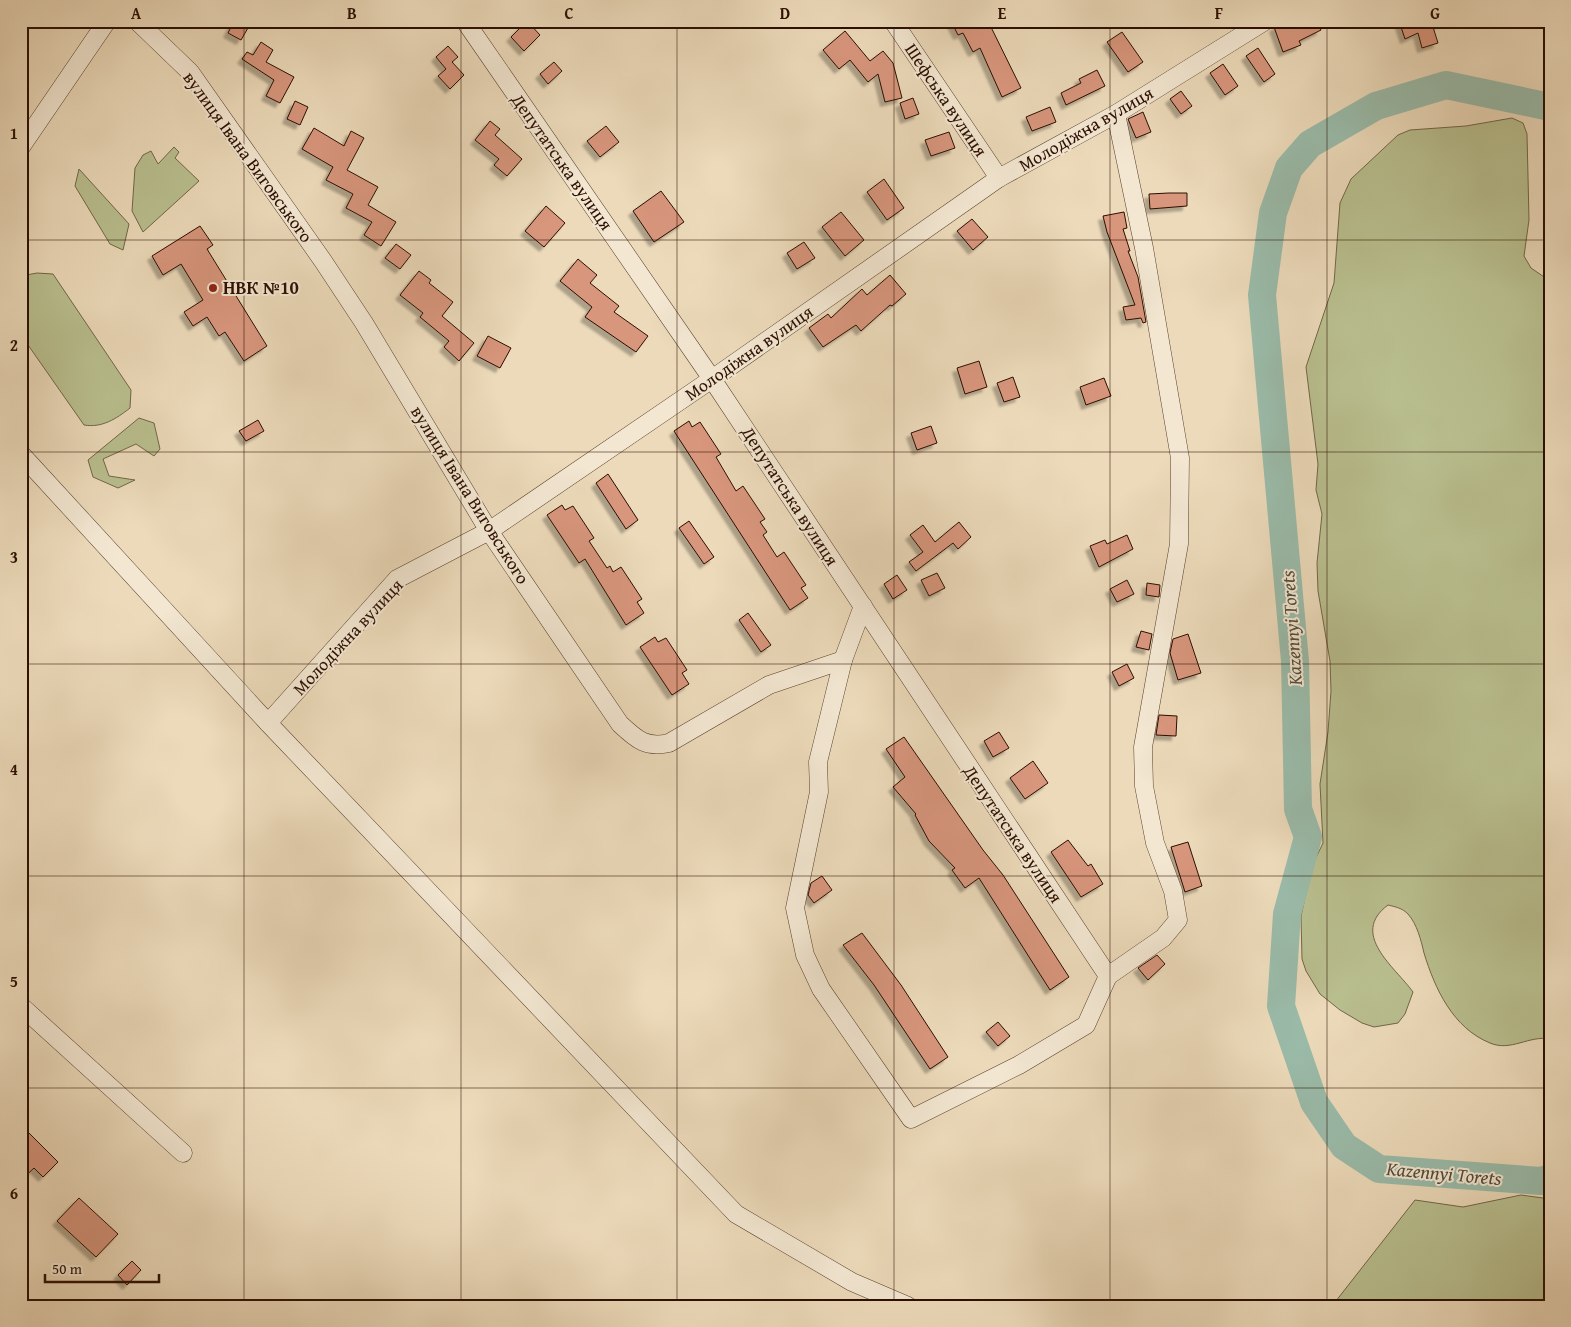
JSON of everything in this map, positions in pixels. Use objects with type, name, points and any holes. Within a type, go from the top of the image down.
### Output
[{"type":"street","points":[[21,148],[107,21]]},
{"type":"street","name":"вулиця Івана Виговського","points":[[137,21],[190,72],[323,261],[364,323],[488,531],[620,724],[636,739],[655,746],[669,743],[769,685],[843,660]]},
{"type":"street","name":"Депутатська вулиця","points":[[465,21],[712,379],[1108,976]]},
{"type":"street","name":"Шефська вулиця","points":[[893,21],[999,178]]},
{"type":"street","name":"Молодіжна вулиця","points":[[268,724],[397,579],[488,531],[712,379],[999,178],[1116,114],[1264,21]]},
{"type":"street","points":[[863,606],[843,660],[818,762],[819,792],[795,908],[805,955],[821,989],[911,1119],[1018,1065],[1086,1025],[1108,976],[1163,938],[1178,920],[1173,891],[1155,843],[1144,786],[1143,747],[1179,544],[1180,458],[1144,248],[1116,114]]},
{"type":"street","points":[[21,454],[268,724],[736,1214],[852,1282],[908,1306]]},
{"type":"street","points":[[21,1006],[183,1153]]},
{"type":"green space","points":[[1512,118],[1523,123],[1527,134],[1529,220],[1524,256],[1531,268],[1550,281],[1550,1039],[1535,1039],[1505,1046],[1490,1043],[1477,1036],[1466,1028],[1447,1006],[1428,967],[1414,922],[1403,910],[1388,905],[1377,916],[1373,927],[1374,939],[1387,961],[1413,992],[1405,1014],[1398,1023],[1374,1027],[1362,1023],[1340,1010],[1320,994],[1306,971],[1302,959],[1301,916],[1312,866],[1323,843],[1320,784],[1328,732],[1331,691],[1330,661],[1318,591],[1317,563],[1322,514],[1316,490],[1318,464],[1306,367],[1334,283],[1340,203],[1351,179],[1398,135],[1410,130],[1466,126]]},
{"type":"green space","points":[[174,147],[179,152],[175,158],[199,181],[143,232],[132,211],[135,168],[143,155],[151,151],[158,164]]},
{"type":"green space","points":[[79,169],[129,224],[123,250],[110,244],[75,186]]},
{"type":"green space","points":[[37,273],[53,274],[131,390],[130,408],[114,419],[103,424],[84,425],[21,335],[21,276]]},
{"type":"green space","points":[[139,418],[154,423],[160,449],[154,456],[136,444],[103,459],[109,476],[135,480],[118,488],[93,477],[88,460]]},
{"type":"green space","points":[[1521,1195],[1550,1199],[1550,1306],[1332,1306],[1415,1200],[1463,1207]]},
{"type":"building","points":[[234,21],[252,21],[241,40],[228,33]]},
{"type":"building","points":[[527,21],[540,35],[524,51],[511,37]]},
{"type":"building","points":[[951,21],[988,21],[1021,88],[1002,97],[980,48],[973,52],[963,33],[958,35]]},
{"type":"building","points":[[1288,21],[1317,21],[1321,30],[1299,41],[1301,45],[1283,52],[1274,27]]},
{"type":"building","points":[[1399,21],[1446,21],[1433,27],[1438,43],[1422,48],[1418,33],[1405,39]]},
{"type":"building","points":[[845,31],[870,61],[883,51],[893,63],[902,98],[885,102],[878,74],[868,82],[850,60],[839,69],[823,50]]},
{"type":"building","points":[[1122,32],[1143,62],[1128,72],[1107,42]]},
{"type":"building","points":[[261,42],[273,50],[266,62],[294,77],[280,103],[266,96],[274,80],[242,59],[247,52],[253,55]]},
{"type":"building","points":[[448,46],[458,57],[452,62],[464,75],[450,89],[438,76],[446,69],[436,57]]},
{"type":"building","points":[[1258,48],[1275,74],[1264,82],[1246,56]]},
{"type":"building","points":[[554,62],[562,71],[548,84],[540,74]]},
{"type":"building","points":[[1223,64],[1238,86],[1225,95],[1210,73]]},
{"type":"building","points":[[1097,70],[1105,86],[1066,105],[1061,93],[1081,83],[1079,79]]},
{"type":"building","points":[[1181,91],[1192,106],[1181,114],[1170,99]]},
{"type":"building","points":[[913,98],[919,114],[905,119],[900,103]]},
{"type":"building","points":[[295,101],[308,107],[300,125],[287,119]]},
{"type":"building","points":[[1050,107],[1056,122],[1032,131],[1026,117]]},
{"type":"building","points":[[1143,112],[1151,132],[1136,138],[1128,119]]},
{"type":"building","points":[[490,121],[500,129],[495,135],[522,159],[507,176],[494,165],[499,159],[475,140]]},
{"type":"building","points":[[606,126],[619,142],[600,157],[587,141]]},
{"type":"building","points":[[314,128],[344,146],[351,131],[364,138],[347,170],[378,187],[368,205],[396,222],[381,246],[364,235],[372,222],[346,208],[353,194],[326,180],[333,167],[302,149]]},
{"type":"building","points":[[949,132],[955,148],[931,156],[925,140]]},
{"type":"building","points":[[884,179],[904,208],[887,220],[867,192]]},
{"type":"building","points":[[661,191],[684,222],[654,242],[633,211]]},
{"type":"building","points":[[1187,193],[1187,206],[1150,209],[1149,194]]},
{"type":"building","points":[[546,206],[565,223],[544,247],[525,231]]},
{"type":"building","points":[[841,212],[864,240],[845,256],[822,227]]},
{"type":"building","points":[[1124,212],[1127,228],[1123,229],[1130,251],[1128,251],[1138,277],[1146,322],[1143,323],[1141,318],[1126,320],[1123,307],[1135,305],[1107,232],[1103,216]]},
{"type":"building","points":[[972,219],[988,237],[973,250],[957,231]]},
{"type":"building","name":"НВК №10","points":[[200,226],[213,245],[207,249],[267,346],[244,361],[225,332],[219,336],[207,317],[193,326],[184,312],[203,300],[181,264],[163,275],[152,256]]},
{"type":"building","points":[[804,242],[815,258],[797,269],[787,253]]},
{"type":"building","points":[[396,244],[411,255],[400,269],[385,258]]},
{"type":"building","points":[[578,259],[597,275],[590,283],[619,306],[614,312],[648,336],[636,352],[585,317],[592,307],[560,281]]},
{"type":"building","points":[[419,271],[431,280],[429,283],[453,302],[442,316],[474,343],[459,361],[444,347],[449,341],[420,317],[423,313],[400,295]]},
{"type":"building","points":[[890,275],[906,294],[892,306],[890,305],[861,331],[856,325],[823,347],[809,328],[828,314],[831,318],[862,289],[867,295]]},
{"type":"building","points":[[488,336],[511,348],[500,368],[477,356]]},
{"type":"building","points":[[979,361],[987,387],[965,394],[957,368]]},
{"type":"building","points":[[1013,377],[1020,397],[1004,402],[997,383]]},
{"type":"building","points":[[1104,378],[1111,396],[1086,405],[1080,387]]},
{"type":"building","points":[[258,420],[264,431],[246,441],[239,431]]},
{"type":"building","points":[[689,421],[692,427],[700,422],[721,454],[716,457],[736,491],[743,486],[765,519],[760,522],[767,532],[763,535],[777,557],[784,552],[806,585],[801,588],[808,598],[790,610],[674,431]]},
{"type":"building","points":[[931,426],[937,443],[917,450],[911,433]]},
{"type":"building","points":[[608,474],[638,520],[626,529],[596,483]]},
{"type":"building","points":[[562,505],[565,510],[573,506],[594,538],[589,541],[607,568],[610,566],[613,572],[621,567],[642,599],[637,602],[644,613],[626,625],[585,559],[579,563],[547,515]]},
{"type":"building","points":[[689,521],[714,557],[704,564],[679,528]]},
{"type":"building","points":[[959,522],[971,537],[958,549],[953,543],[916,571],[909,562],[923,552],[910,535],[923,525],[935,542]]},
{"type":"building","points":[[1127,535],[1133,549],[1099,567],[1090,546],[1105,540],[1107,544]]},
{"type":"building","points":[[937,573],[945,588],[929,596],[921,580]]},
{"type":"building","points":[[897,575],[907,590],[893,599],[884,584]]},
{"type":"building","points":[[1127,580],[1134,594],[1117,602],[1110,589]]},
{"type":"building","points":[[1147,583],[1160,585],[1159,597],[1146,595]]},
{"type":"building","points":[[748,613],[771,645],[761,652],[739,620]]},
{"type":"building","points":[[1141,631],[1152,634],[1149,650],[1136,647]]},
{"type":"building","points":[[1188,634],[1201,673],[1178,680],[1170,653],[1173,639]]},
{"type":"building","points":[[655,637],[658,642],[666,638],[687,670],[682,673],[689,684],[672,695],[640,647]]},
{"type":"building","points":[[1127,664],[1134,678],[1119,686],[1112,672]]},
{"type":"building","points":[[1159,715],[1177,716],[1176,736],[1156,735]]},
{"type":"building","points":[[999,732],[1009,748],[993,757],[984,741]]},
{"type":"building","points":[[904,737],[983,850],[1003,875],[1069,977],[1050,990],[979,878],[965,888],[952,870],[955,868],[929,841],[916,814],[893,787],[905,777],[886,749]]},
{"type":"building","points":[[1033,761],[1048,783],[1025,799],[1010,778]]},
{"type":"building","points":[[1068,840],[1088,866],[1091,864],[1103,884],[1081,897],[1051,852]]},
{"type":"building","points":[[1188,842],[1202,886],[1185,892],[1171,847]]},
{"type":"building","points":[[822,876],[832,890],[814,903],[808,895],[811,883]]},
{"type":"building","points":[[862,933],[901,985],[948,1057],[930,1069],[874,985],[843,945]]},
{"type":"building","points":[[1157,955],[1165,964],[1148,980],[1138,968]]},
{"type":"building","points":[[998,1022],[1010,1036],[998,1046],[986,1032]]},
{"type":"building","points":[[21,1125],[58,1162],[43,1177],[34,1168],[21,1180]]},
{"type":"building","points":[[79,1198],[118,1234],[96,1257],[57,1221]]},
{"type":"building","points":[[132,1261],[141,1270],[127,1285],[118,1275]]},
{"type":"waterway","name":"Kazennyi Torets","points":[[1550,107],[1446,85],[1376,106],[1310,144],[1289,168],[1273,213],[1262,295],[1295,661],[1298,809],[1308,837],[1287,914],[1281,1006],[1314,1102],[1344,1146],[1379,1169],[1541,1181],[1550,1178]]},
{"type":"place","name":"НВК №10","points":[[213,288]]}]
